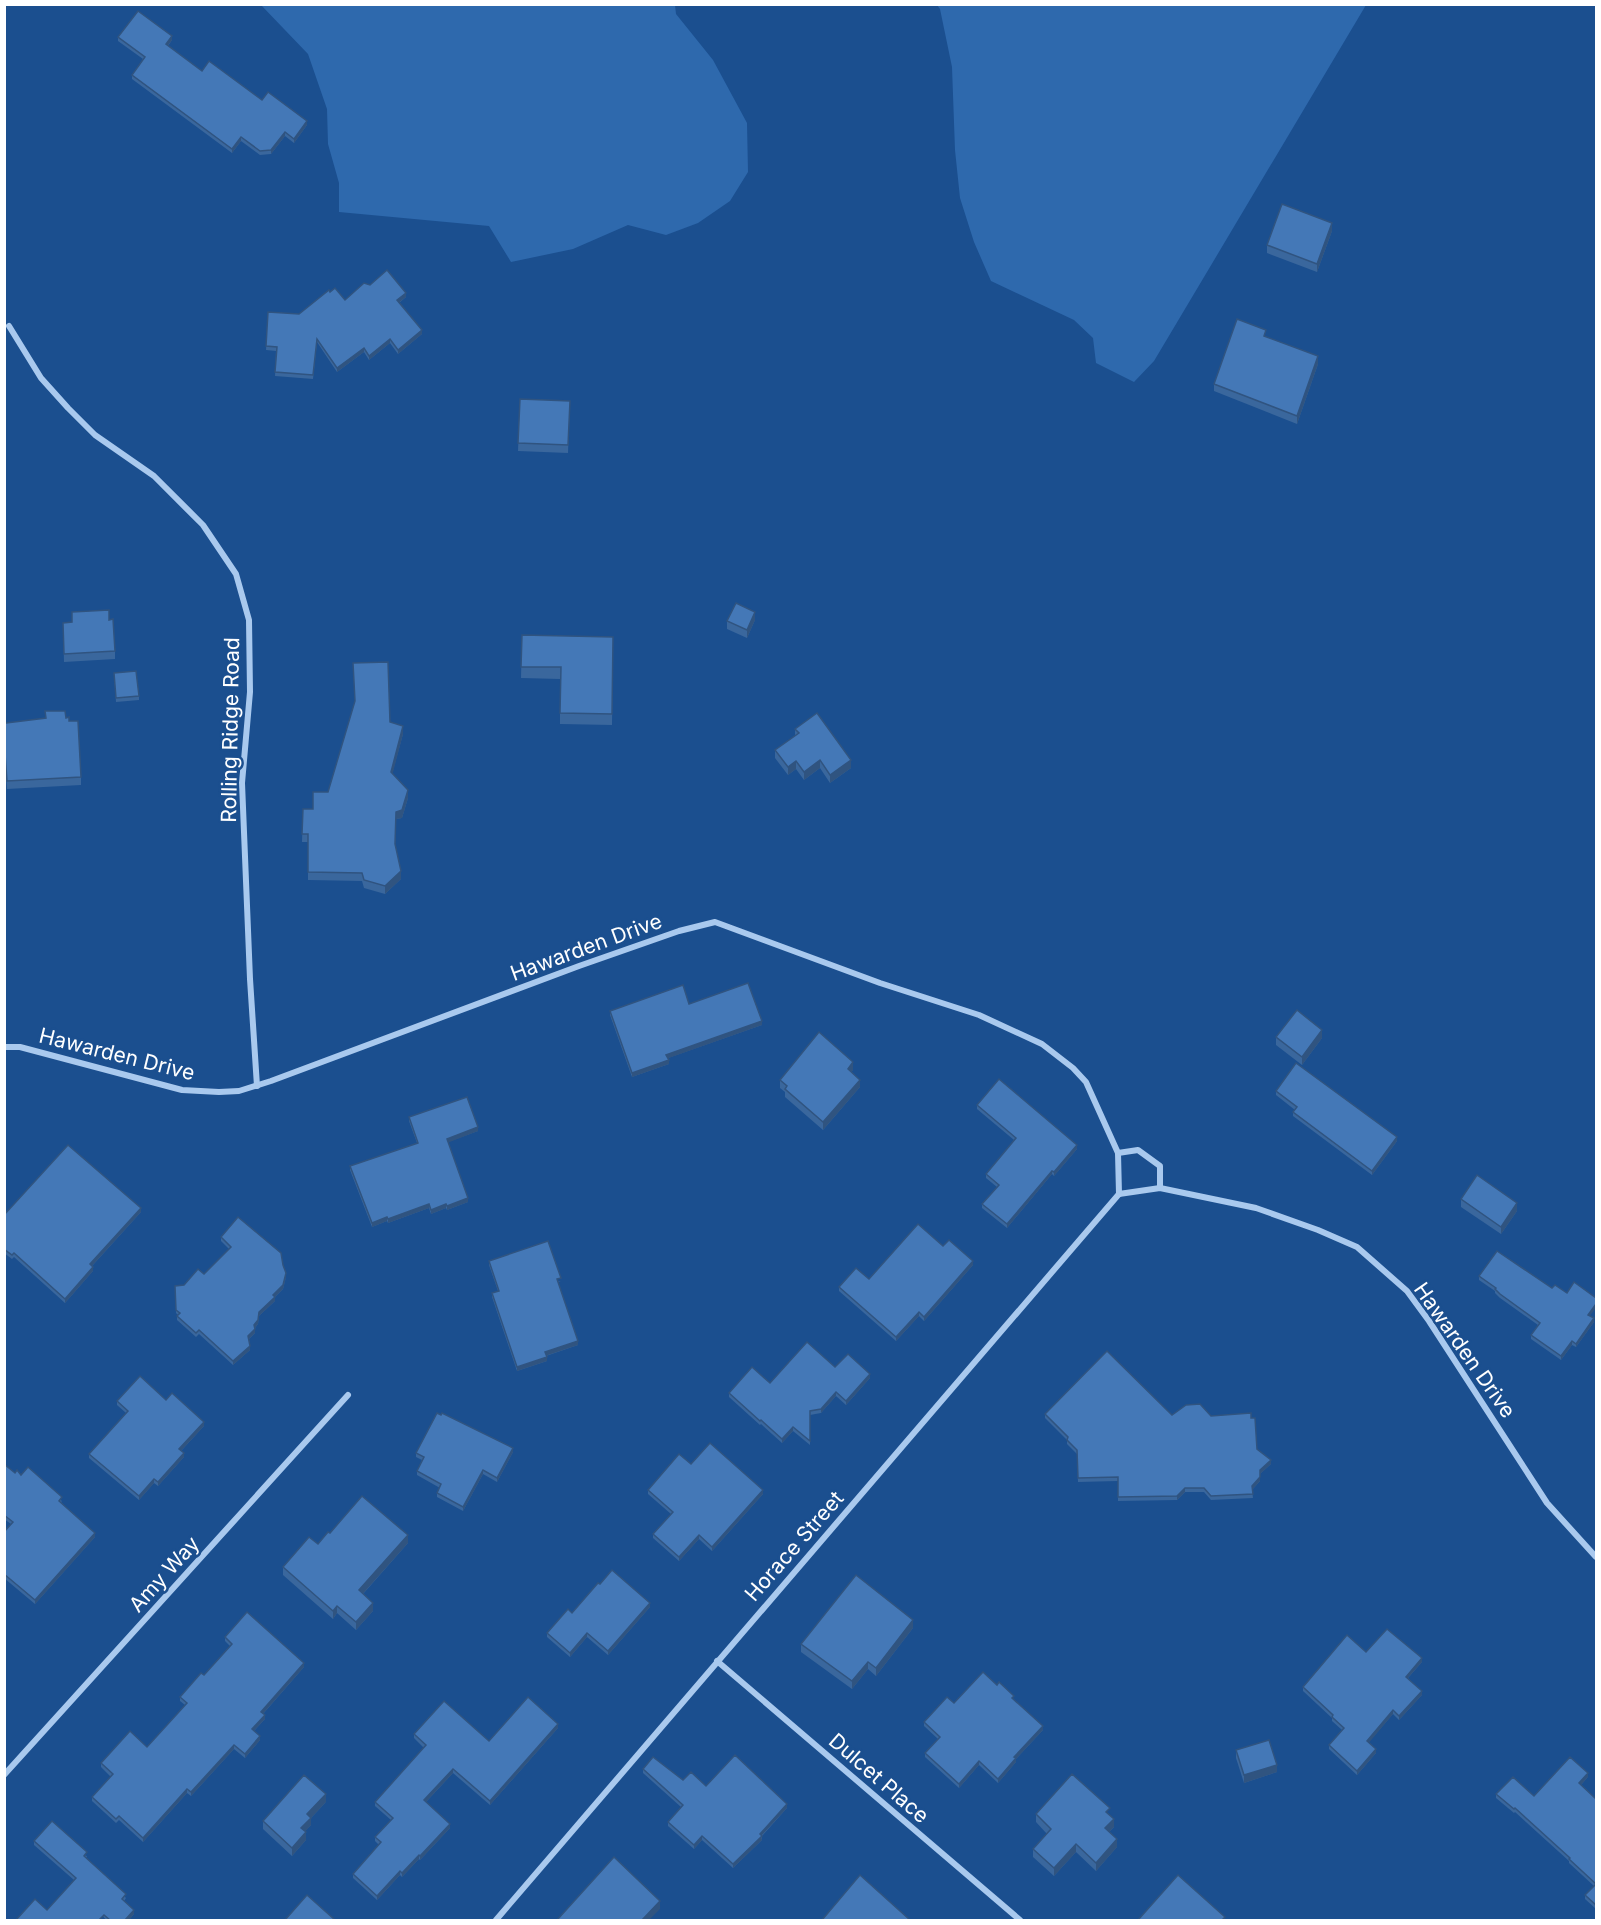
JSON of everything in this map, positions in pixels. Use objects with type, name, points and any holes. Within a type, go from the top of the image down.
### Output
[{"type":"street","name":"Rolling Ridge Road","points":[[9,326],[41,378],[68,408],[95,435],[154,476],[203,525],[236,574],[249,620],[250,692],[242,783],[257,1086]]},
{"type":"street","name":"Hawarden Drive","points":[[4,1047],[20,1047],[182,1090],[240,1091],[579,966],[679,931],[715,922],[880,983],[978,1015],[1042,1044],[1086,1082],[1118,1153],[1119,1194],[1160,1188],[1256,1208],[1318,1230],[1357,1247],[1407,1292],[1429,1321],[1547,1503],[1596,1557]]},
{"type":"street","points":[[1118,1153],[1138,1150],[1160,1166],[1160,1188]]},
{"type":"street","name":"Horace Street","points":[[496,1920],[1119,1194]]},
{"type":"street","name":"Amy Way","points":[[4,1775],[348,1395]]},
{"type":"street","name":"Dulcet Place","points":[[717,1661],[1020,1920]]},
{"type":"shaded area","points":[[261,5],[675,5],[676,14],[713,60],[747,123],[748,172],[730,201],[698,223],[666,235],[628,225],[573,249],[511,262],[489,226],[339,212],[339,183],[328,144],[327,109],[308,54]]},
{"type":"shaded area","points":[[937,5],[1366,5],[1154,361],[1134,382],[1096,363],[1093,338],[1074,320],[991,281],[974,242],[960,198],[955,150],[952,67],[940,9]]},
{"type":"building","points":[[138,11],[172,36],[166,44],[202,71],[209,61],[262,100],[268,92],[307,121],[294,139],[285,132],[271,150],[260,151],[241,137],[232,149],[132,75],[145,57],[118,37]]},
{"type":"building","points":[[1282,204],[1332,223],[1317,264],[1267,245]]},
{"type":"building","points":[[387,270],[406,293],[397,300],[422,330],[398,350],[390,339],[369,356],[364,348],[337,368],[317,339],[313,375],[275,372],[277,347],[266,346],[268,312],[299,314],[329,290],[330,292],[335,288],[345,300],[364,283],[370,285]]},
{"type":"building","points":[[1237,319],[1266,330],[1264,336],[1318,356],[1297,416],[1214,384]]},
{"type":"building","points":[[520,399],[570,401],[568,445],[518,443]]},
{"type":"building","points":[[736,603],[755,612],[747,630],[727,621]]},
{"type":"building","points":[[109,610],[109,620],[113,619],[115,651],[64,654],[63,623],[72,622],[72,612]]},
{"type":"building","points":[[522,635],[613,637],[612,714],[560,713],[561,667],[521,667]]},
{"type":"building","points":[[388,662],[390,722],[403,726],[391,772],[408,790],[402,810],[396,812],[395,844],[401,871],[385,886],[364,880],[362,873],[308,872],[308,834],[302,834],[303,809],[313,809],[313,792],[328,792],[355,701],[353,663]]},
{"type":"building","points":[[136,671],[139,696],[116,698],[114,673]]},
{"type":"building","points":[[45,711],[65,711],[69,721],[78,721],[81,777],[7,781],[4,724],[46,718]]},
{"type":"building","points":[[817,713],[851,760],[830,775],[820,760],[804,772],[796,761],[788,767],[775,750],[799,733],[795,729]]},
{"type":"building","points":[[748,983],[762,1021],[666,1055],[669,1060],[632,1073],[610,1011],[683,985],[689,1004]]},
{"type":"building","points":[[1297,1010],[1322,1030],[1302,1057],[1276,1037]]},
{"type":"building","points":[[819,1032],[853,1062],[848,1069],[860,1080],[823,1122],[785,1089],[787,1086],[780,1080]]},
{"type":"building","points":[[1296,1063],[1397,1137],[1372,1171],[1293,1112],[1297,1107],[1276,1091]]},
{"type":"building","points":[[999,1079],[1077,1145],[1007,1224],[982,1204],[999,1185],[986,1174],[1016,1138],[977,1105]]},
{"type":"building","points":[[467,1097],[478,1127],[447,1139],[468,1198],[431,1210],[429,1204],[372,1223],[350,1166],[418,1143],[409,1117]]},
{"type":"building","points":[[68,1145],[141,1208],[90,1264],[93,1267],[65,1299],[14,1253],[12,1255],[4,1249],[4,1215]]},
{"type":"building","points":[[1477,1175],[1517,1203],[1501,1227],[1461,1199]]},
{"type":"building","points":[[238,1217],[281,1253],[286,1273],[283,1285],[273,1295],[275,1297],[259,1312],[258,1320],[254,1325],[255,1329],[248,1336],[250,1346],[233,1361],[199,1330],[196,1333],[177,1316],[180,1313],[176,1310],[175,1286],[184,1285],[198,1269],[204,1274],[231,1247],[221,1237]]},
{"type":"building","points":[[918,1224],[943,1246],[949,1240],[973,1261],[924,1317],[919,1312],[896,1337],[839,1287],[856,1268],[869,1279]]},
{"type":"building","points":[[548,1241],[561,1278],[557,1279],[578,1341],[545,1352],[547,1357],[517,1367],[492,1293],[499,1291],[489,1261]]},
{"type":"building","points":[[1497,1251],[1552,1288],[1555,1285],[1567,1293],[1574,1282],[1596,1298],[1596,1304],[1588,1315],[1594,1318],[1576,1344],[1572,1341],[1561,1356],[1531,1335],[1540,1323],[1479,1276]]},
{"type":"building","points":[[807,1342],[835,1367],[848,1354],[870,1374],[846,1401],[836,1392],[821,1409],[810,1411],[810,1441],[793,1427],[782,1439],[729,1393],[752,1367],[770,1383]]},
{"type":"building","points":[[1107,1351],[1172,1415],[1186,1405],[1200,1404],[1211,1416],[1251,1413],[1251,1418],[1255,1418],[1257,1449],[1271,1460],[1260,1470],[1260,1477],[1252,1486],[1253,1494],[1211,1496],[1204,1488],[1185,1488],[1177,1496],[1118,1497],[1118,1477],[1078,1478],[1077,1450],[1067,1440],[1068,1437],[1045,1414]]},
{"type":"building","points":[[140,1376],[166,1400],[172,1393],[204,1422],[179,1449],[184,1453],[158,1482],[154,1479],[139,1496],[89,1454],[128,1411],[117,1401]]},
{"type":"building","points":[[437,1413],[441,1415],[442,1413],[513,1448],[497,1478],[483,1470],[463,1507],[437,1493],[441,1484],[417,1471],[424,1457],[416,1453]]},
{"type":"building","points":[[710,1443],[763,1490],[712,1547],[699,1535],[679,1557],[653,1534],[673,1512],[648,1490],[679,1454],[691,1464]]},
{"type":"building","points":[[4,1464],[15,1473],[17,1470],[21,1475],[28,1467],[62,1497],[59,1501],[95,1533],[35,1600],[4,1574],[4,1532],[13,1522],[4,1515]]},
{"type":"building","points":[[362,1496],[408,1535],[359,1590],[373,1603],[356,1622],[337,1606],[333,1611],[283,1567],[309,1537],[318,1544]]},
{"type":"building","points":[[612,1570],[650,1603],[608,1651],[587,1633],[570,1653],[547,1633],[568,1609],[572,1613]]},
{"type":"building","points":[[856,1575],[913,1620],[876,1668],[868,1662],[852,1681],[801,1644]]},
{"type":"building","points":[[247,1612],[304,1663],[261,1712],[265,1715],[252,1729],[260,1736],[245,1754],[234,1745],[191,1792],[187,1789],[143,1838],[119,1816],[116,1819],[92,1797],[113,1774],[101,1763],[130,1731],[147,1747],[187,1703],[180,1697],[201,1673],[204,1675],[232,1644],[225,1637]]},
{"type":"building","points":[[1387,1629],[1422,1658],[1406,1677],[1422,1691],[1399,1716],[1393,1710],[1367,1741],[1376,1749],[1357,1771],[1329,1745],[1344,1728],[1303,1687],[1347,1635],[1366,1652]]},
{"type":"building","points":[[983,1672],[997,1685],[999,1682],[1014,1696],[1012,1698],[1043,1726],[1014,1757],[1016,1758],[998,1779],[979,1761],[959,1784],[925,1753],[940,1737],[924,1722],[947,1697],[954,1703]]},
{"type":"building","points":[[528,1697],[558,1724],[490,1801],[453,1769],[424,1800],[450,1824],[377,1896],[353,1874],[381,1842],[375,1837],[393,1818],[375,1802],[426,1745],[414,1734],[444,1701],[489,1741]]},
{"type":"building","points":[[1269,1740],[1277,1765],[1244,1775],[1236,1750]]},
{"type":"building","points":[[735,1755],[787,1804],[760,1834],[762,1836],[733,1864],[702,1836],[694,1845],[668,1822],[683,1805],[643,1769],[653,1757],[683,1780],[691,1772],[706,1786]]},
{"type":"building","points":[[1570,1757],[1588,1773],[1579,1783],[1596,1799],[1596,1884],[1515,1808],[1496,1794],[1513,1777],[1534,1796]]},
{"type":"building","points":[[1072,1774],[1110,1808],[1106,1812],[1114,1819],[1105,1828],[1117,1839],[1096,1863],[1076,1844],[1054,1868],[1033,1849],[1051,1829],[1036,1814]]},
{"type":"building","points":[[304,1775],[326,1794],[307,1814],[311,1818],[301,1828],[306,1832],[292,1848],[263,1821]]},
{"type":"building","points":[[52,1821],[87,1852],[84,1856],[126,1894],[122,1899],[134,1910],[125,1920],[110,1920],[104,1915],[99,1920],[16,1920],[35,1899],[47,1910],[76,1878],[34,1841]]},
{"type":"building","points":[[614,1857],[660,1901],[642,1920],[557,1920]]},
{"type":"building","points":[[860,1875],[910,1920],[822,1920]]},
{"type":"building","points":[[1178,1875],[1225,1917],[1222,1920],[1138,1920]]},
{"type":"building","points":[[1596,1884],[1596,1905],[1585,1895]]},
{"type":"building","points":[[307,1895],[335,1920],[285,1920]]}]
